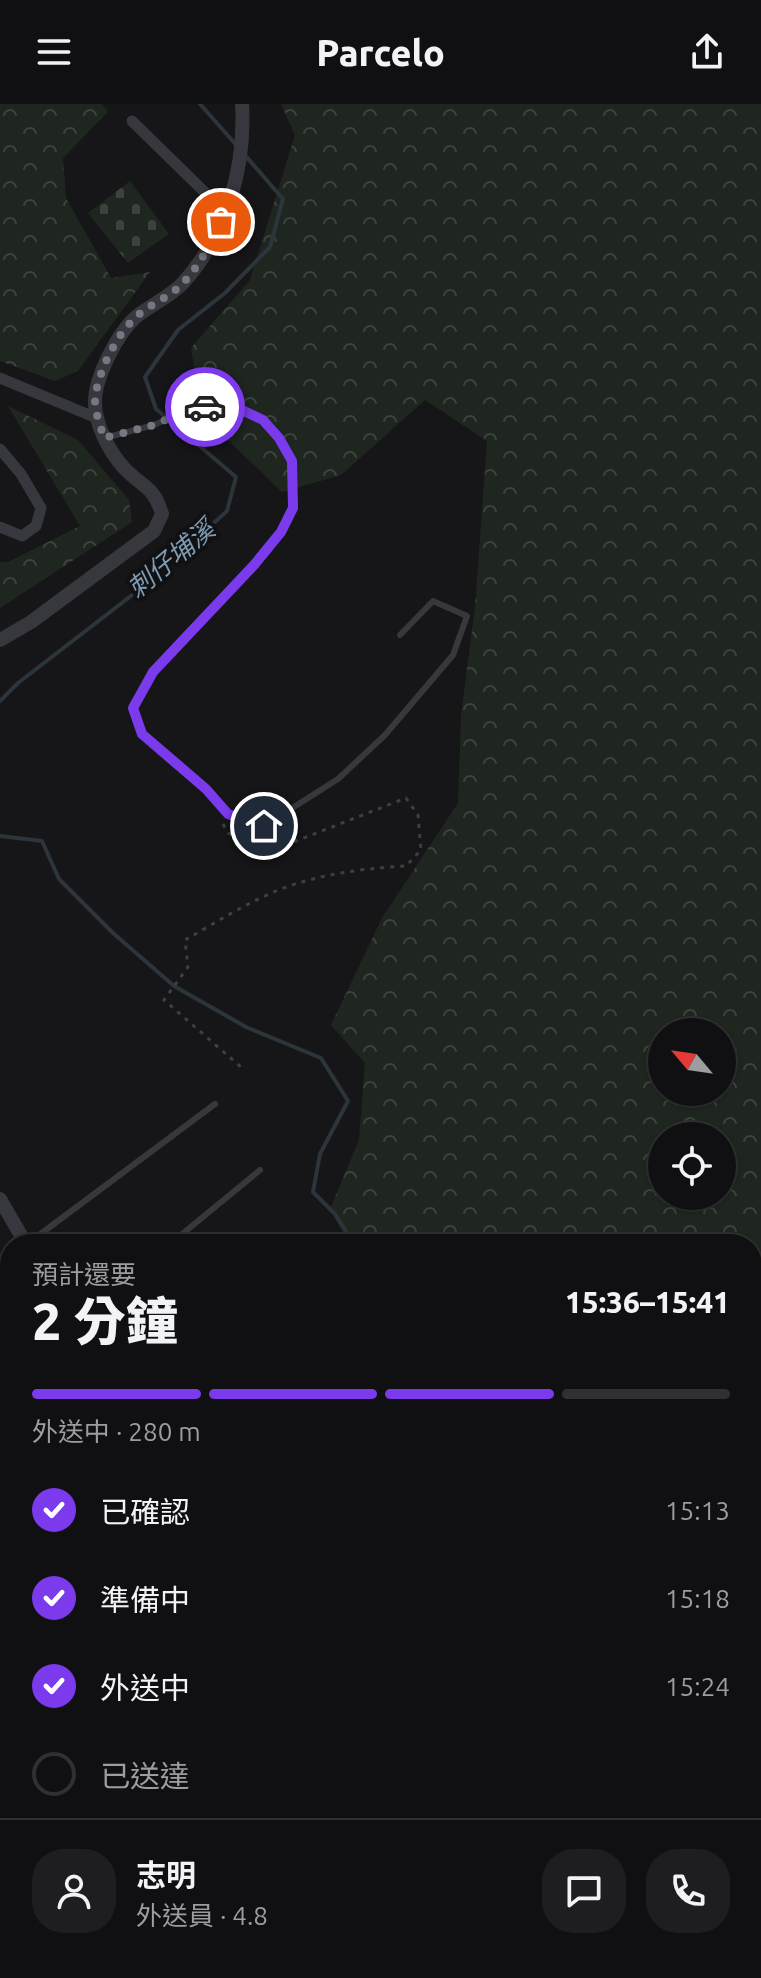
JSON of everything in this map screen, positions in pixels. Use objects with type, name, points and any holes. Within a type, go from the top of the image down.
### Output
[{"type":"street","points":[[0,640],[31,622],[154,531],[162,514],[157,497],[124,467],[104,438],[95,403],[97,391],[111,351],[134,318],[180,287],[205,255],[234,186],[243,143],[242,104]]},
{"type":"street","points":[[132,121],[225,212]]},
{"type":"street","points":[[0,378],[99,419]]},
{"type":"street","points":[[0,449],[21,474],[41,508],[36,526],[22,536],[0,527]]},
{"type":"street","points":[[0,1199],[20,1234]]},
{"type":"lane","points":[[104,438],[154,425],[195,407],[244,411],[263,420],[279,438],[292,461],[293,508],[281,532],[153,672],[133,708],[142,734],[206,789],[228,814],[264,826],[338,779],[385,735],[453,655],[467,616],[433,601],[400,635]]},
{"type":"lane","points":[[40,1234],[215,1104]]},
{"type":"lane","points":[[182,1234],[260,1170]]},
{"type":"path","points":[[228,814],[222,821],[228,833],[255,845],[281,847],[406,798],[418,815],[421,850],[406,866],[370,868],[300,882],[243,908],[185,940],[188,967],[164,1000],[241,1067]]},
{"type":"green space","points":[[0,104],[102,104],[108,112],[63,158],[66,198],[111,278],[150,272],[78,371],[55,381],[0,361]]},
{"type":"green space","points":[[281,104],[761,104],[761,1234],[344,1234],[330,1209],[359,1140],[365,1063],[331,1025],[382,918],[458,803],[461,715],[475,607],[487,441],[425,400],[341,475],[282,492],[201,414],[191,348],[250,280],[295,135]]},
{"type":"green space","points":[[130,181],[169,234],[128,263],[88,213]]},
{"type":"green space","points":[[8,406],[78,440],[129,500],[132,522],[0,608],[0,562],[8,562],[80,526]]},
{"type":"waterway","name":"刺仔埔溪","points":[[200,104],[238,147]]},
{"type":"waterway","name":"刺仔埔溪","points":[[0,701],[18,683],[149,582],[227,511],[236,477],[156,409],[145,377],[178,330],[225,293],[270,247],[283,199],[244,154]]},
{"type":"waterway","name":"刺仔埔溪","points":[[0,836],[42,841],[59,879],[113,933],[174,986],[246,1027],[321,1058],[348,1101],[320,1154],[313,1192],[335,1214],[348,1234]]},
{"type":"way so far","points":[[205,407],[195,407],[154,425],[104,438],[95,403],[99,379],[122,335],[134,318],[180,287],[205,255],[221,222]]},
{"type":"route","points":[[205,407],[244,411],[263,420],[279,438],[292,461],[293,508],[281,532],[254,565],[153,672],[133,708],[142,734],[206,789],[228,814],[264,826]]}]
